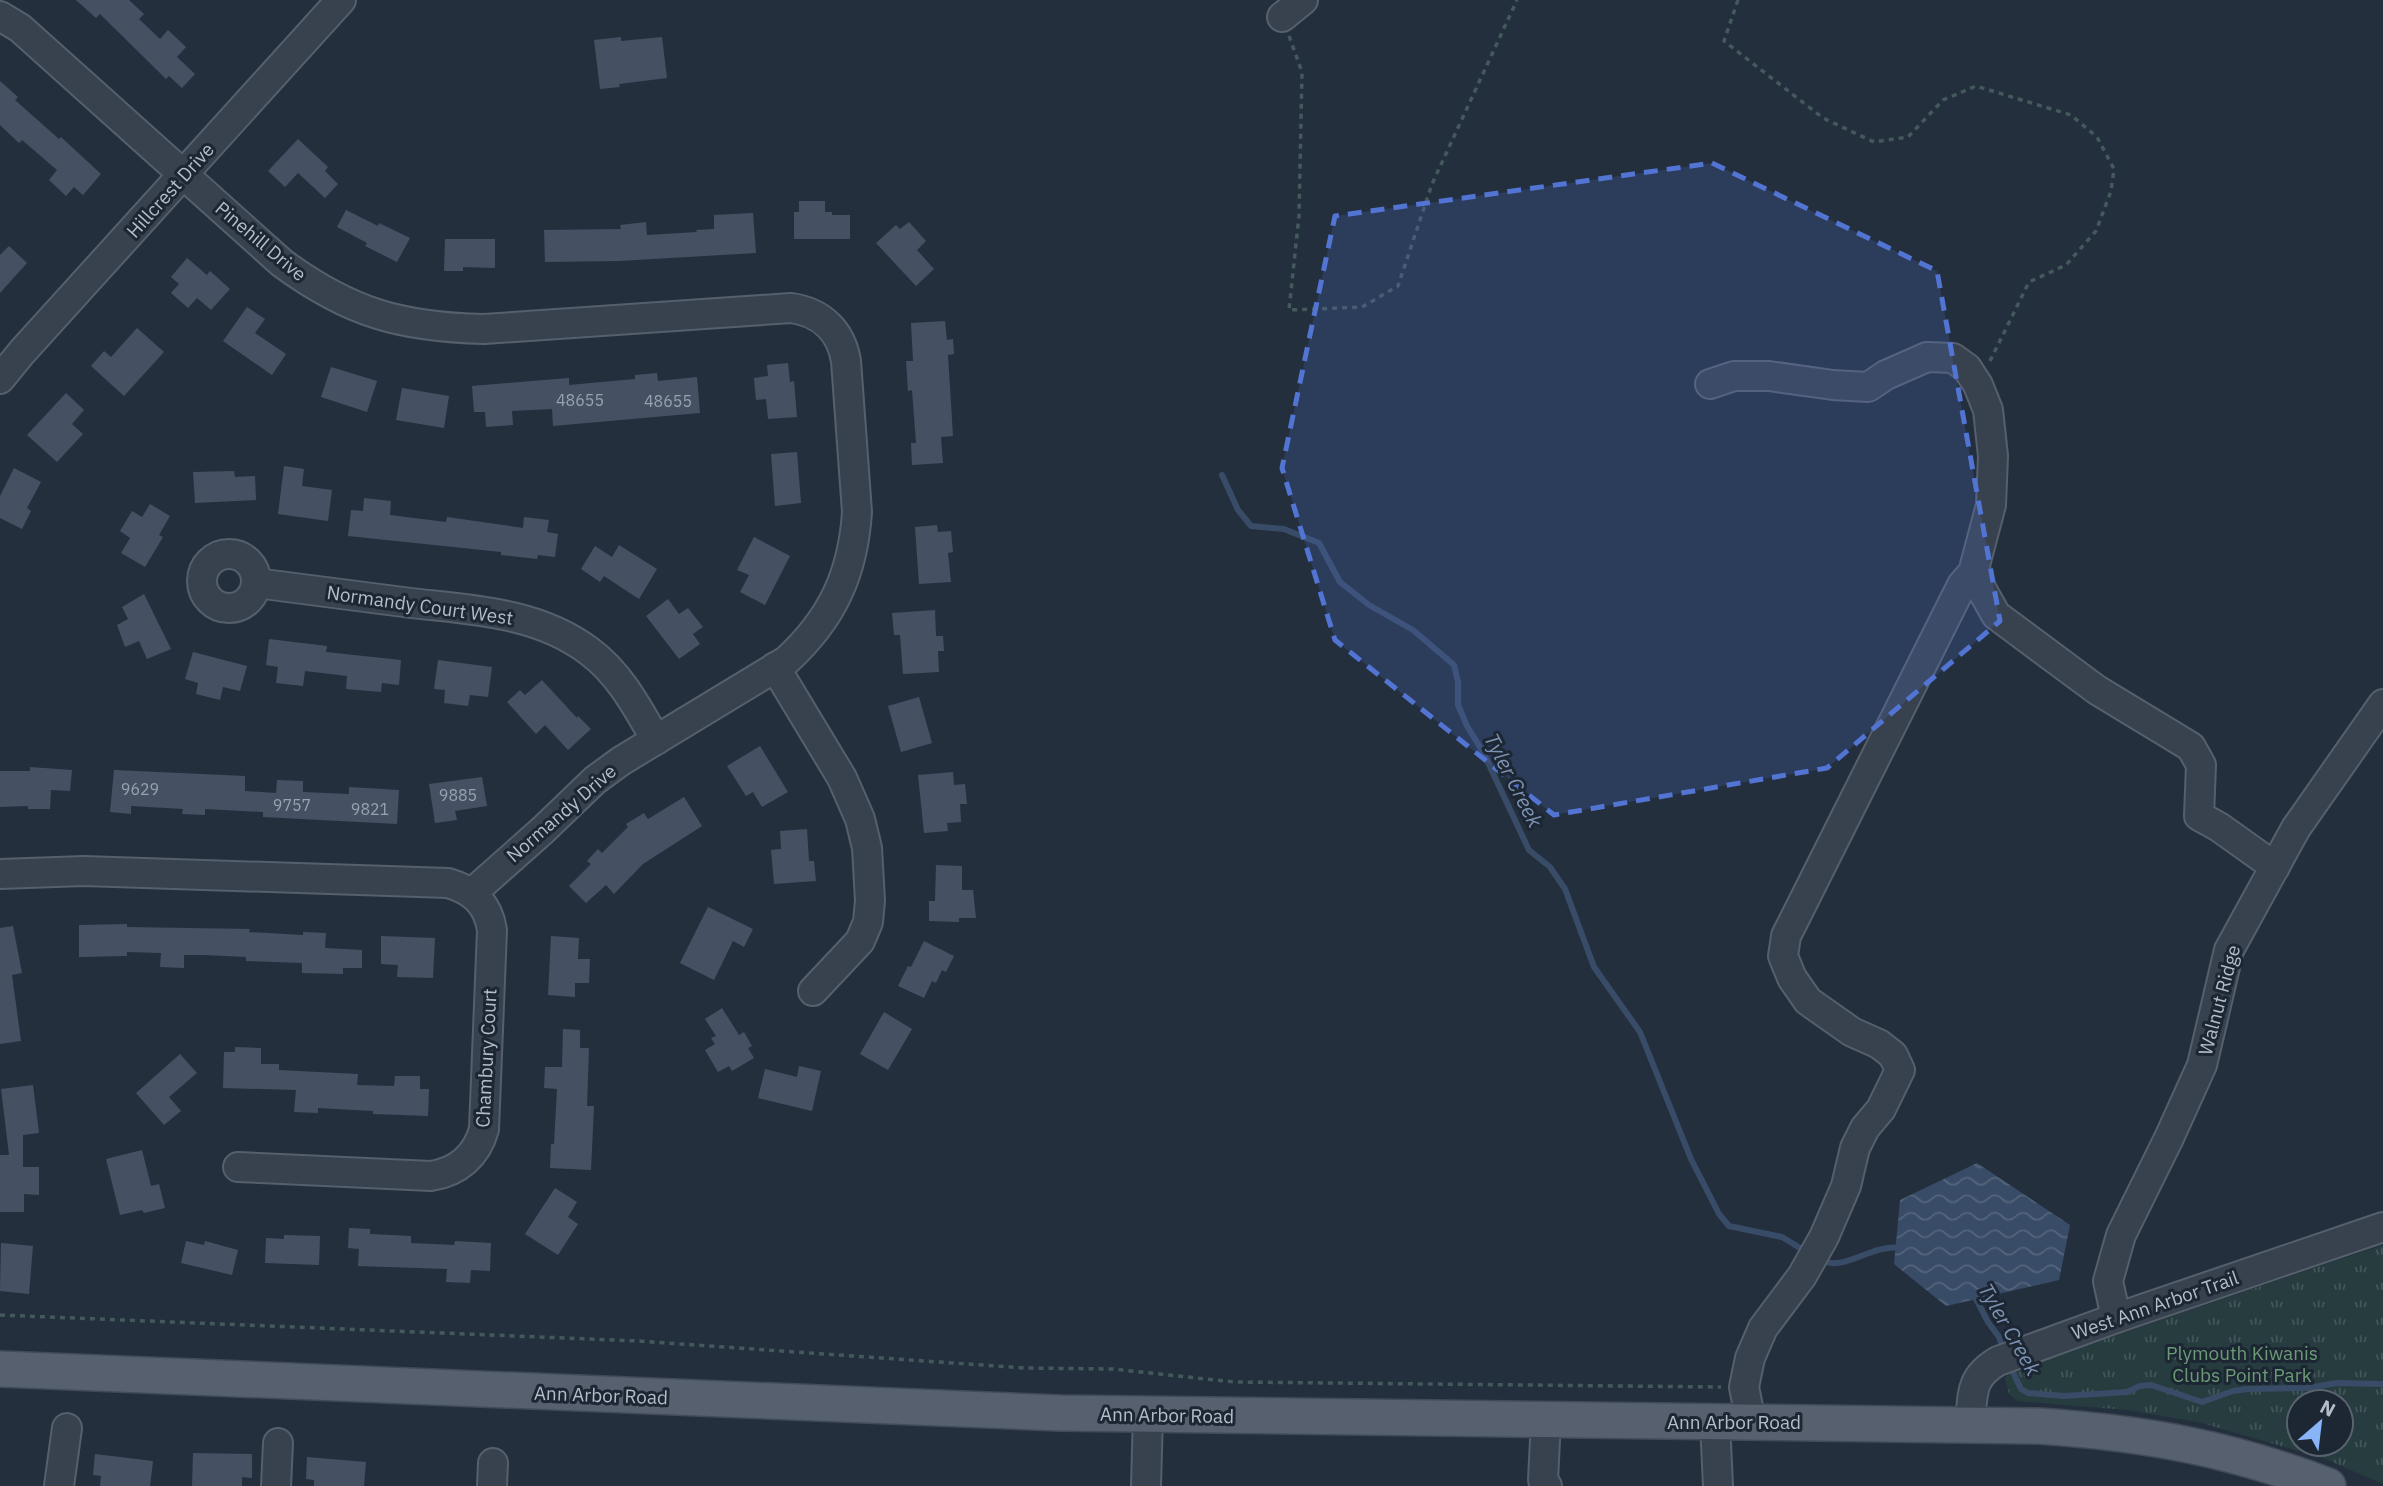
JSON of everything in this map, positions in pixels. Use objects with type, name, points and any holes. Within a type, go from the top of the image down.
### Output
[{"type":"main road","name":"Ann Arbor Road","points":[[0,1369],[1059,1413],[2039,1426],[2154,1437],[2229,1453],[2328,1486]]},
{"type":"street","name":"Hillcrest Drive","points":[[0,379],[341,0]]},
{"type":"street","name":"Pinehill Drive","points":[[0,16],[20,28],[282,263],[302,278],[352,305],[403,323],[448,328],[484,329],[791,308],[812,313],[829,324]]},
{"type":"street","name":"Normandy Drive","points":[[472,892],[543,831],[595,780],[775,667],[801,647],[823,621],[843,585],[853,552],[857,512],[846,361],[841,340],[829,324]]},
{"type":"street","points":[[1710,384],[1734,376],[1769,376],[1868,387],[1886,375],[1927,357],[1953,358],[1967,368],[1978,385],[1988,410],[1993,456],[1991,505],[1975,570],[1977,580],[1996,615],[2097,690],[2192,747],[2201,765],[2199,816],[2275,867]]},
{"type":"street","points":[[1751,1422],[1744,1387],[1750,1358],[1763,1328],[1802,1276],[1824,1237],[1846,1186],[1855,1148],[1865,1128],[1881,1108],[1900,1070],[1893,1055],[1879,1044],[1852,1032],[1808,1002],[1792,978],[1783,956],[1786,936],[1962,585],[1975,570]]},
{"type":"street","name":"Normandy Court West","points":[[257,583],[500,614],[543,625],[578,643],[605,665],[629,693],[656,740]]},
{"type":"street","points":[[775,667],[842,778],[860,819],[867,848],[870,901],[868,922],[860,941],[813,991]]},
{"type":"street","name":"Walnut Ridge","points":[[2116,1318],[2108,1281],[2121,1234],[2202,1065],[2229,950],[2296,828],[2383,704]]},
{"type":"street","points":[[0,874],[84,871],[448,883],[472,892]]},
{"type":"street","name":"Chambury Court","points":[[238,1167],[431,1177],[461,1165],[475,1151],[484,1129],[492,930],[486,909],[472,892]]},
{"type":"street","name":"West Ann Arbor Trail","points":[[1970,1425],[1973,1391],[1978,1377],[1984,1369],[2006,1358],[2383,1227]]},
{"type":"street","points":[[1146,1486],[1148,1415]]},
{"type":"street","points":[[1546,1420],[1544,1480],[1547,1486]]},
{"type":"street","points":[[1715,1422],[1718,1486]]},
{"type":"street","points":[[59,1486],[67,1428]]},
{"type":"street","points":[[276,1486],[278,1443]]},
{"type":"path","points":[[1293,8],[1301,72],[1299,216],[1289,310],[1362,307],[1398,286],[1432,184],[1517,0]]},
{"type":"path","points":[[1738,0],[1724,41],[1823,118],[1874,142],[1908,137],[1943,100],[1976,86],[2071,115],[2097,137],[2114,169],[2111,191],[2096,231],[2066,265],[2029,282],[1978,385]]},
{"type":"path","points":[[0,1315],[638,1341],[1025,1368],[1113,1369],[1234,1382],[1744,1387]]},
{"type":"highlighted area","points":[[1712,163],[1937,271],[2000,621],[1827,768],[1554,815],[1335,640],[1282,468],[1335,216]]},
{"type":"green space","name":"Plymouth Kiwanis Clubs Point Park","points":[[2383,1245],[2383,1484],[2323,1458],[2355,1458],[2355,1388],[2285,1388],[2285,1447],[2198,1422],[2127,1410],[2017,1401],[2009,1394],[2005,1378],[2009,1371]]},
{"type":"water","points":[[1977,1163],[2070,1225],[2059,1280],[1946,1306],[1894,1264],[1900,1200]]},
{"type":"building","points":[[76,0],[129,0],[144,14],[139,19],[160,39],[168,30],[186,47],[177,57],[195,74],[182,88],[169,76],[166,79],[100,14],[96,18]]},
{"type":"building","points":[[621,37],[621,41],[662,37],[667,78],[600,89],[594,40]]},
{"type":"building","points":[[0,81],[18,97],[15,100],[101,174],[83,195],[74,187],[66,196],[49,180],[57,170],[22,140],[19,143],[0,125]]},
{"type":"building","points":[[298,139],[328,167],[325,171],[338,184],[325,198],[298,173],[285,187],[268,171]]},
{"type":"building","points":[[799,201],[825,201],[825,212],[832,212],[832,215],[850,215],[850,239],[794,239],[794,212],[799,212]]},
{"type":"building","points":[[346,210],[410,238],[397,262],[365,246],[367,243],[337,227]]},
{"type":"building","points":[[753,213],[756,253],[619,261],[545,262],[544,230],[621,229],[620,225],[646,222],[647,235],[697,232],[696,230],[714,229],[714,215]]},
{"type":"building","points":[[909,222],[926,241],[917,250],[934,269],[916,286],[876,243],[896,225],[900,229]]},
{"type":"building","points":[[445,239],[495,239],[495,268],[463,267],[463,271],[444,271]]},
{"type":"building","points":[[9,246],[27,263],[0,293],[0,255]]},
{"type":"building","points":[[187,258],[207,275],[210,271],[230,289],[211,310],[197,298],[188,308],[171,293],[179,284],[171,277]]},
{"type":"building","points":[[247,307],[265,319],[255,333],[286,354],[272,375],[223,341]]},
{"type":"building","points":[[945,321],[947,340],[953,339],[954,354],[948,355],[953,436],[941,437],[943,463],[912,465],[911,443],[916,443],[912,390],[908,391],[906,361],[913,361],[911,323]]},
{"type":"building","points":[[137,328],[164,352],[124,396],[91,366],[104,351],[111,357]]},
{"type":"building","points":[[788,363],[790,382],[794,381],[797,417],[768,419],[766,399],[756,400],[754,378],[768,376],[767,365]]},
{"type":"building","points":[[331,367],[377,381],[367,412],[321,397]]},
{"type":"building","points":[[657,373],[658,381],[697,377],[700,413],[553,426],[552,409],[512,411],[513,425],[486,427],[485,412],[474,412],[472,386],[569,378],[569,385],[635,379],[635,375]]},
{"type":"building","points":[[402,388],[449,396],[444,428],[396,420]]},
{"type":"building","points":[[66,393],[84,410],[72,424],[83,434],[57,462],[27,435]]},
{"type":"building","points":[[797,452],[801,503],[775,506],[771,454]]},
{"type":"building","points":[[284,466],[304,469],[302,486],[332,490],[328,521],[278,514]]},
{"type":"building","points":[[14,468],[41,482],[27,508],[31,511],[22,529],[0,518],[0,496]]},
{"type":"building","points":[[234,471],[235,477],[255,476],[256,500],[195,503],[193,472]]},
{"type":"building","points":[[364,498],[391,501],[390,515],[446,522],[447,517],[523,528],[524,517],[549,520],[547,532],[558,534],[555,557],[538,555],[537,559],[501,555],[501,552],[348,536],[351,510],[363,511]]},
{"type":"building","points":[[150,504],[170,516],[159,535],[163,537],[145,567],[121,553],[130,538],[120,531],[132,511],[142,517]]},
{"type":"building","points":[[937,525],[938,532],[951,531],[953,552],[948,553],[951,582],[919,584],[915,527]]},
{"type":"building","points":[[754,537],[790,556],[765,605],[740,592],[749,575],[737,570]]},
{"type":"building","points":[[619,545],[657,569],[639,599],[604,576],[600,582],[581,569],[595,546],[612,557]]},
{"type":"building","points":[[144,594],[171,649],[147,659],[139,641],[125,647],[117,625],[128,619],[122,607]]},
{"type":"building","points":[[668,599],[679,614],[688,608],[703,627],[693,634],[700,644],[679,659],[646,616]]},
{"type":"building","points":[[935,610],[936,636],[943,636],[944,651],[938,651],[939,672],[903,674],[900,635],[894,635],[892,613]]},
{"type":"building","points":[[269,639],[327,646],[326,652],[401,660],[399,685],[382,683],[381,692],[346,689],[347,676],[305,671],[303,686],[276,683],[278,667],[266,665]]},
{"type":"building","points":[[193,652],[247,666],[240,691],[223,687],[220,700],[196,694],[198,683],[185,679]]},
{"type":"building","points":[[438,660],[492,667],[488,697],[470,695],[468,706],[444,703],[445,690],[434,689]]},
{"type":"building","points":[[542,680],[577,718],[578,716],[591,729],[568,750],[545,725],[536,734],[507,702],[520,690],[525,695]]},
{"type":"building","points":[[919,697],[932,743],[901,752],[888,706]]},
{"type":"building","points":[[760,746],[788,792],[762,807],[753,792],[746,796],[727,766]]},
{"type":"building","points":[[30,767],[72,770],[70,791],[51,790],[50,809],[28,809],[28,806],[0,807],[0,771],[30,771]]},
{"type":"building","points":[[114,770],[245,776],[245,791],[276,793],[277,780],[303,781],[303,792],[349,794],[349,787],[399,790],[397,824],[263,817],[263,812],[205,809],[205,815],[182,814],[183,809],[131,806],[131,814],[110,812]]},
{"type":"building","points":[[953,772],[954,785],[965,784],[967,804],[960,804],[961,822],[947,823],[948,831],[924,833],[918,775]]},
{"type":"building","points":[[482,777],[487,806],[455,811],[457,820],[435,823],[429,784]]},
{"type":"building","points":[[684,797],[702,826],[643,864],[614,894],[606,885],[586,903],[569,886],[591,864],[587,861],[598,849],[602,853],[628,827],[626,824],[644,813],[648,819]]},
{"type":"building","points":[[807,829],[809,861],[814,861],[816,881],[774,884],[771,850],[781,849],[780,831]]},
{"type":"building","points":[[936,865],[962,866],[962,890],[973,890],[976,918],[959,918],[959,922],[929,921],[929,901],[935,901]]},
{"type":"building","points":[[708,907],[753,929],[744,947],[733,941],[714,980],[680,963]]},
{"type":"building","points":[[127,924],[127,927],[250,929],[249,932],[303,935],[303,932],[326,933],[325,948],[362,950],[362,968],[343,968],[343,974],[302,973],[302,963],[246,961],[246,957],[184,955],[184,968],[160,967],[161,953],[127,952],[127,956],[79,957],[79,925]]},
{"type":"building","points":[[13,926],[22,973],[12,975],[21,1041],[0,1044],[0,928]]},
{"type":"building","points":[[381,936],[435,938],[433,978],[397,977],[398,965],[381,964]]},
{"type":"building","points":[[551,936],[579,938],[578,959],[590,959],[589,983],[575,983],[575,997],[548,995]]},
{"type":"building","points":[[924,941],[954,956],[946,972],[942,970],[936,983],[932,981],[924,998],[898,986]]},
{"type":"building","points":[[722,1008],[739,1035],[744,1032],[752,1046],[748,1048],[754,1058],[732,1071],[729,1066],[718,1072],[705,1050],[715,1044],[711,1038],[716,1036],[705,1019]]},
{"type":"building","points":[[884,1012],[912,1029],[888,1070],[860,1054]]},
{"type":"building","points":[[563,1029],[580,1030],[580,1048],[589,1048],[587,1106],[594,1106],[591,1170],[550,1168],[557,1089],[544,1088],[545,1067],[562,1067]]},
{"type":"building","points":[[235,1047],[261,1048],[261,1064],[279,1064],[279,1070],[358,1074],[357,1085],[394,1086],[395,1076],[420,1076],[420,1089],[429,1089],[428,1116],[318,1108],[318,1113],[294,1112],[296,1090],[223,1088],[224,1052],[235,1052]]},
{"type":"building","points":[[180,1054],[197,1073],[169,1097],[181,1111],[164,1125],[136,1093]]},
{"type":"building","points":[[799,1066],[821,1071],[812,1111],[758,1098],[765,1069],[797,1077]]},
{"type":"building","points":[[33,1085],[39,1133],[23,1135],[23,1167],[39,1167],[39,1195],[24,1194],[24,1212],[0,1212],[0,1155],[9,1155],[1,1089]]},
{"type":"building","points":[[142,1150],[151,1186],[159,1184],[165,1208],[120,1215],[106,1159]]},
{"type":"building","points":[[555,1188],[577,1202],[568,1217],[578,1224],[558,1255],[525,1234]]},
{"type":"building","points":[[349,1228],[370,1229],[370,1234],[411,1236],[411,1243],[491,1243],[490,1271],[471,1270],[470,1283],[446,1282],[447,1269],[358,1266],[359,1249],[348,1248]]},
{"type":"building","points":[[284,1235],[320,1236],[319,1265],[265,1263],[266,1238],[284,1239]]},
{"type":"building","points":[[186,1241],[204,1245],[205,1241],[238,1250],[232,1275],[181,1263]]},
{"type":"building","points":[[1,1243],[33,1246],[29,1294],[0,1291]]},
{"type":"building","points":[[193,1453],[252,1454],[252,1478],[242,1477],[242,1486],[192,1486]]},
{"type":"building","points":[[95,1454],[153,1461],[150,1486],[100,1486],[101,1476],[93,1475]]},
{"type":"building","points":[[307,1457],[366,1462],[364,1486],[314,1486],[314,1480],[306,1479]]},
{"type":"waterway","name":"Tyler Creek","points":[[1222,475],[1238,510],[1251,526],[1284,529],[1319,543],[1340,582],[1369,605],[1413,630],[1454,665],[1458,682],[1458,705],[1467,726],[1483,752],[1529,850],[1550,867],[1565,889],[1594,967],[1640,1032],[1691,1159],[1719,1214],[1729,1226],[1782,1237],[1800,1248]]},
{"type":"waterway","name":"Tyler Creek","points":[[1826,1262],[1843,1262],[1880,1249],[1901,1248]]},
{"type":"waterway","name":"Tyler Creek","points":[[1973,1293],[1999,1337],[2004,1351]]},
{"type":"waterway","name":"Tyler Creek","points":[[2009,1364],[2021,1389],[2028,1393],[2064,1396],[2127,1392],[2140,1386],[2151,1385],[2202,1402],[2233,1391],[2248,1389],[2307,1388],[2337,1383],[2383,1384]]}]
